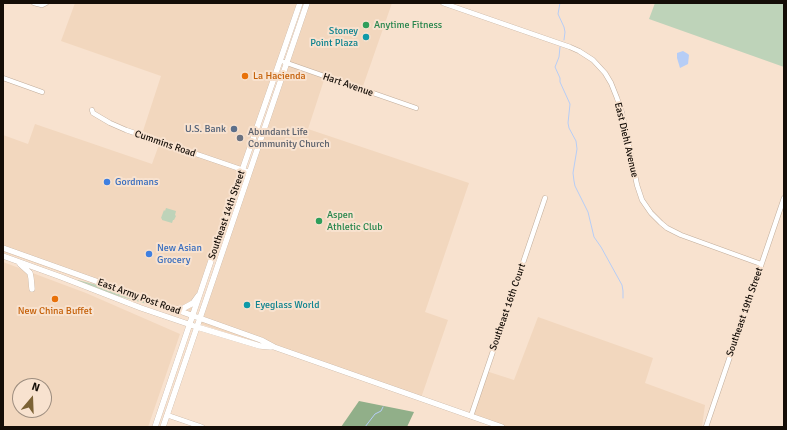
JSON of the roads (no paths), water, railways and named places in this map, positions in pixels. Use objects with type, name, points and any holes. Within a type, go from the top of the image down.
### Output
[{"type":"main road","name":"Southeast 14th Street","points":[[155,427],[300,3]]},
{"type":"main road","name":"Southeast 14th Street","points":[[163,427],[307,3]]},
{"type":"main road","name":"East Army Post Road","points":[[3,248],[261,340],[274,347],[502,427]]},
{"type":"main road","name":"East Army Post Road","points":[[3,256],[141,308],[197,327],[260,346],[274,347]]},
{"type":"main road","points":[[17,261],[30,273],[32,278],[32,289]]},
{"type":"main road","points":[[174,309],[184,308],[192,303],[201,293]]},
{"type":"street","points":[[34,3],[40,5],[46,4]]},
{"type":"street","name":"East Diehl Avenue","points":[[443,3],[570,47],[593,60],[605,73],[617,98],[622,113],[637,186],[642,200],[651,213],[667,228],[681,235],[762,264]]},
{"type":"street","name":"Hart Avenue","points":[[280,61],[416,108]]},
{"type":"street","points":[[3,78],[42,92]]},
{"type":"street","name":"Cummins Road","points":[[92,110],[93,113],[126,130],[249,172]]},
{"type":"street","name":"Southeast 16th Court","points":[[471,416],[545,198]]},
{"type":"street","name":"Southeast 19th Street","points":[[706,427],[784,198]]},
{"type":"street","points":[[167,415],[202,427]]},
{"type":"water","points":[[683,51],[689,55],[688,64],[680,68],[677,53]]},
{"type":"waterway","points":[[560,3],[558,14],[564,27],[564,40]]},
{"type":"waterway","points":[[560,47],[559,57],[555,67],[570,104],[568,123],[576,141],[577,149],[573,173],[575,186],[588,212],[594,237],[622,285],[623,298]]},
{"type":"waterway","points":[[365,427],[375,414],[381,411],[383,407]]},
{"type":"place","name":"Anytime Fitness","points":[[366,25]]},
{"type":"place","name":"Stoney Point Plaza","points":[[366,37]]},
{"type":"place","name":"La Hacienda","points":[[245,76]]},
{"type":"place","name":"U.S. Bank","points":[[234,129]]},
{"type":"place","name":"Abundant Life Community Church","points":[[240,138]]},
{"type":"place","name":"Gordmans","points":[[107,182]]},
{"type":"place","name":"Aspen Athletic Club","points":[[319,221]]},
{"type":"place","name":"New Asian Grocery","points":[[149,254]]},
{"type":"place","name":"New China Buffet","points":[[55,299]]},
{"type":"place","name":"Eyeglass World","points":[[247,305]]}]
